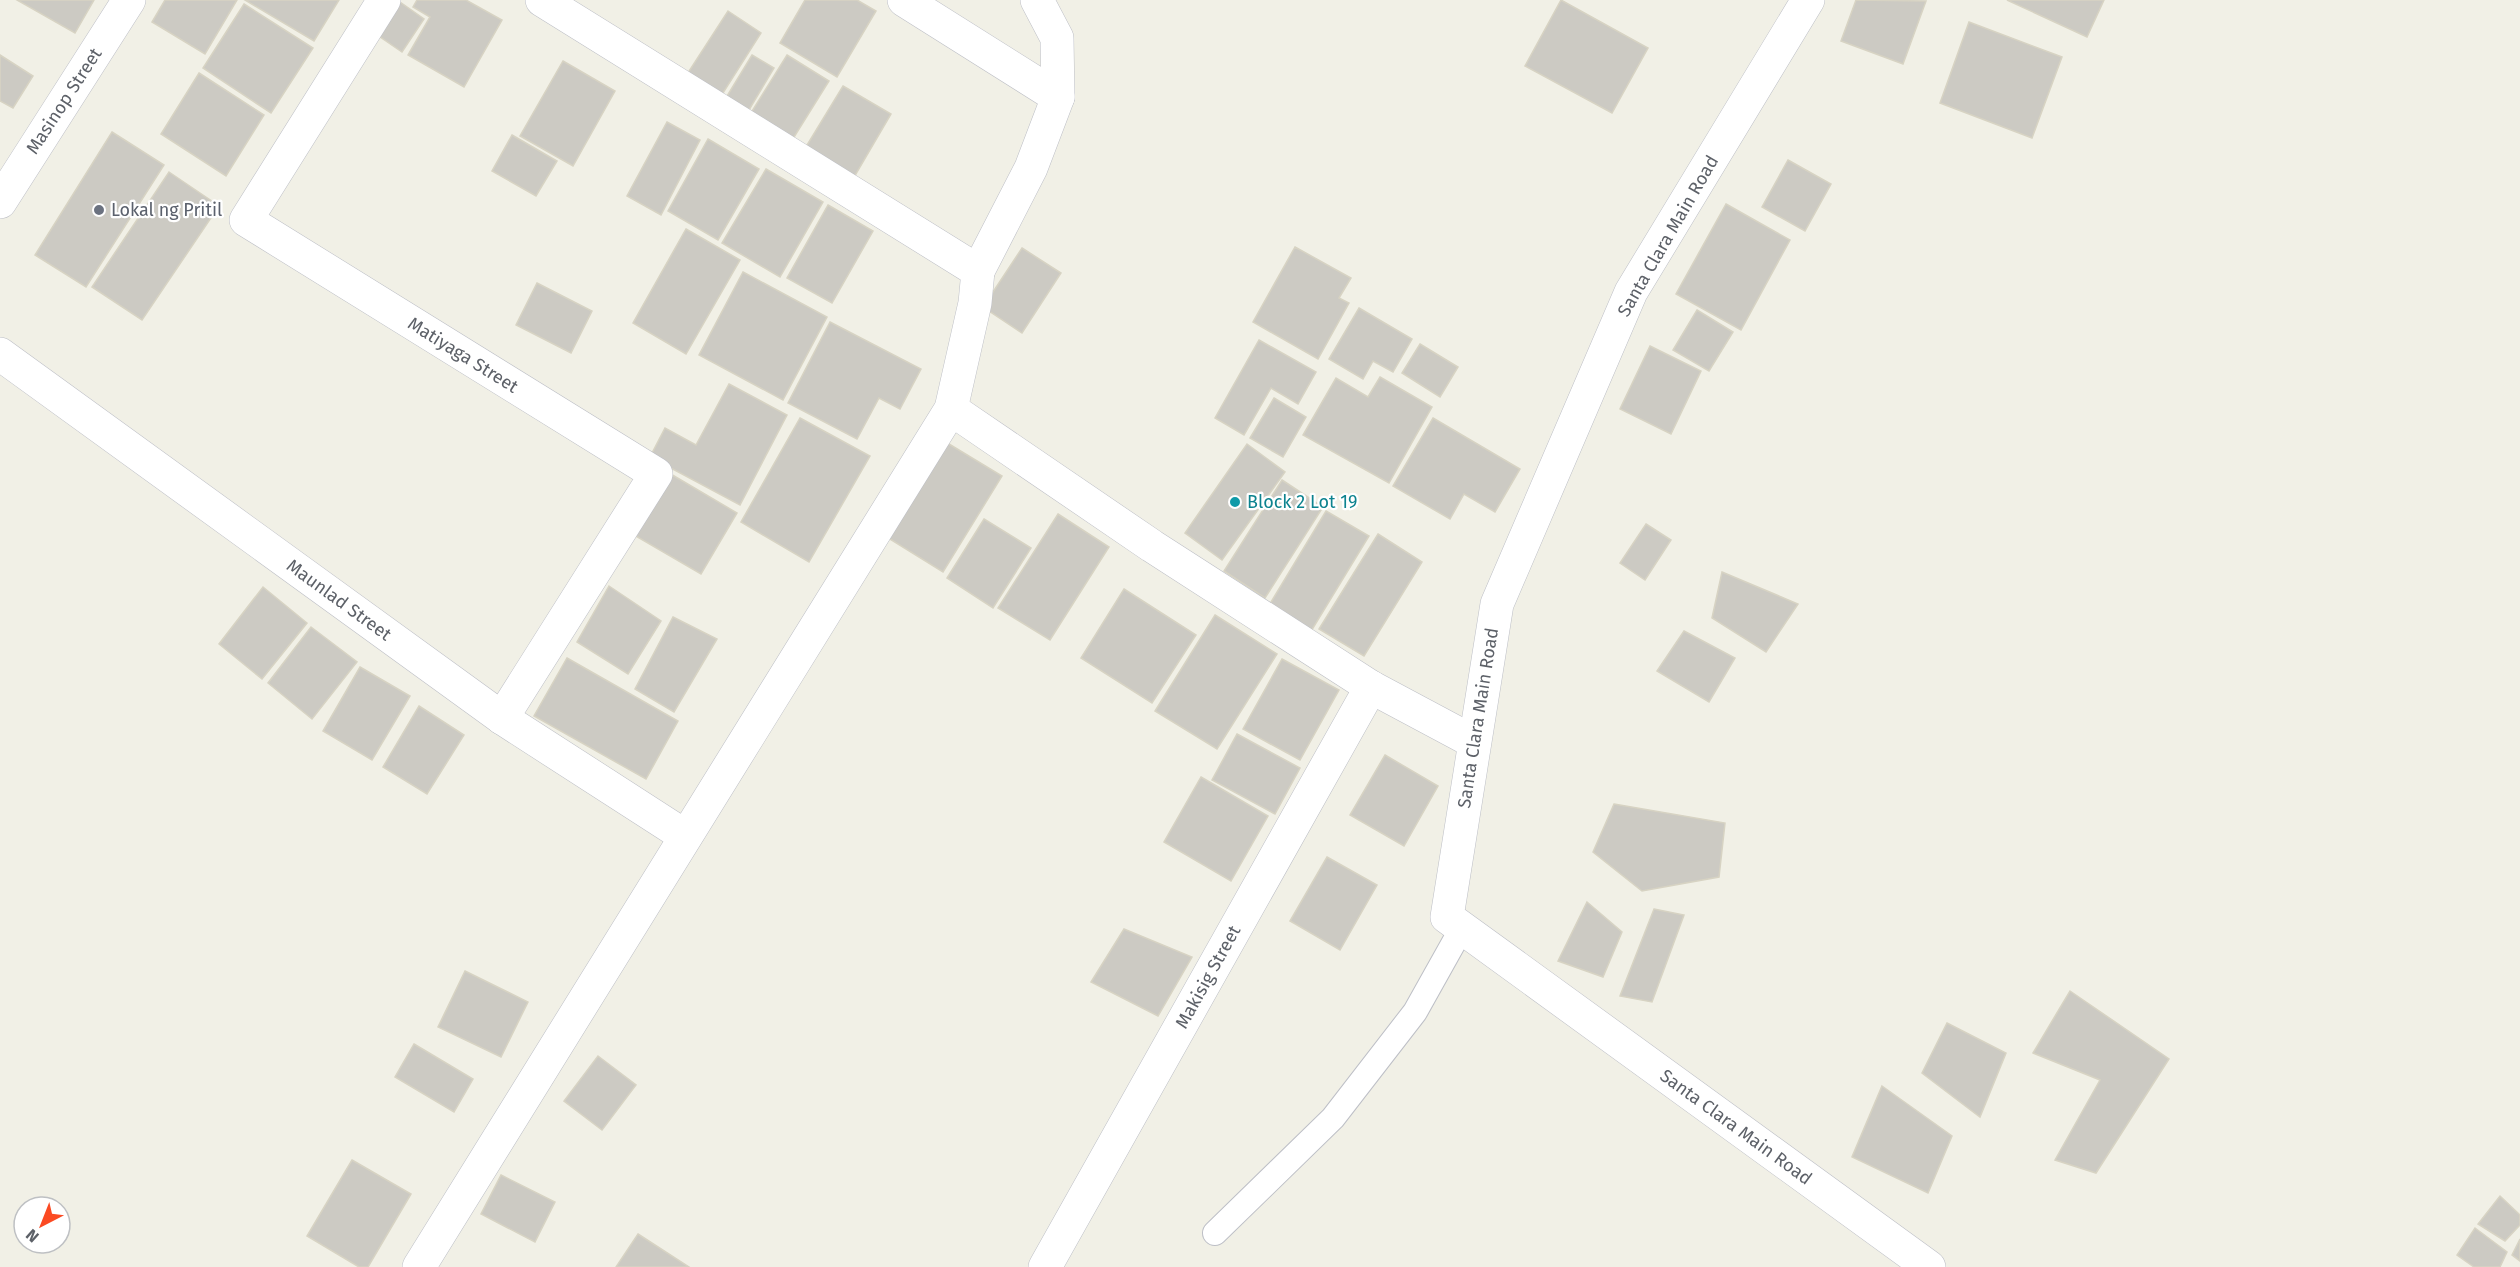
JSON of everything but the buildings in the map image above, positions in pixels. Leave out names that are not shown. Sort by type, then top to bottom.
[{"type":"street","name":"Masinop Street","points":[[0,202],[129,0]]},
{"type":"street","name":"Matiyaga Street","points":[[384,0],[246,220],[656,474],[502,718]]},
{"type":"street","points":[[542,0],[978,271]]},
{"type":"street","points":[[904,0],[1058,97]]},
{"type":"street","points":[[419,1267],[951,409],[975,303],[978,271],[1030,168],[1058,97],[1057,38],[1037,0]]},
{"type":"street","name":"Santa Clara Main Road","points":[[1808,0],[1631,292],[1497,604],[1447,917],[1929,1267]]},
{"type":"street","name":"Maunlad Street","points":[[0,354],[502,718],[685,836]]},
{"type":"street","points":[[951,409],[1152,546],[1371,687],[1474,742]]},
{"type":"street","name":"Makisig Street","points":[[1046,1267],[1371,687]]},
{"type":"lane","points":[[1215,1233],[1333,1118],[1415,1012],[1462,928]]},
{"type":"place","name":"Lokal ng Pritil","points":[[99,210]]},
{"type":"place","name":"Block 2 Lot 19","points":[[1235,502]]}]
